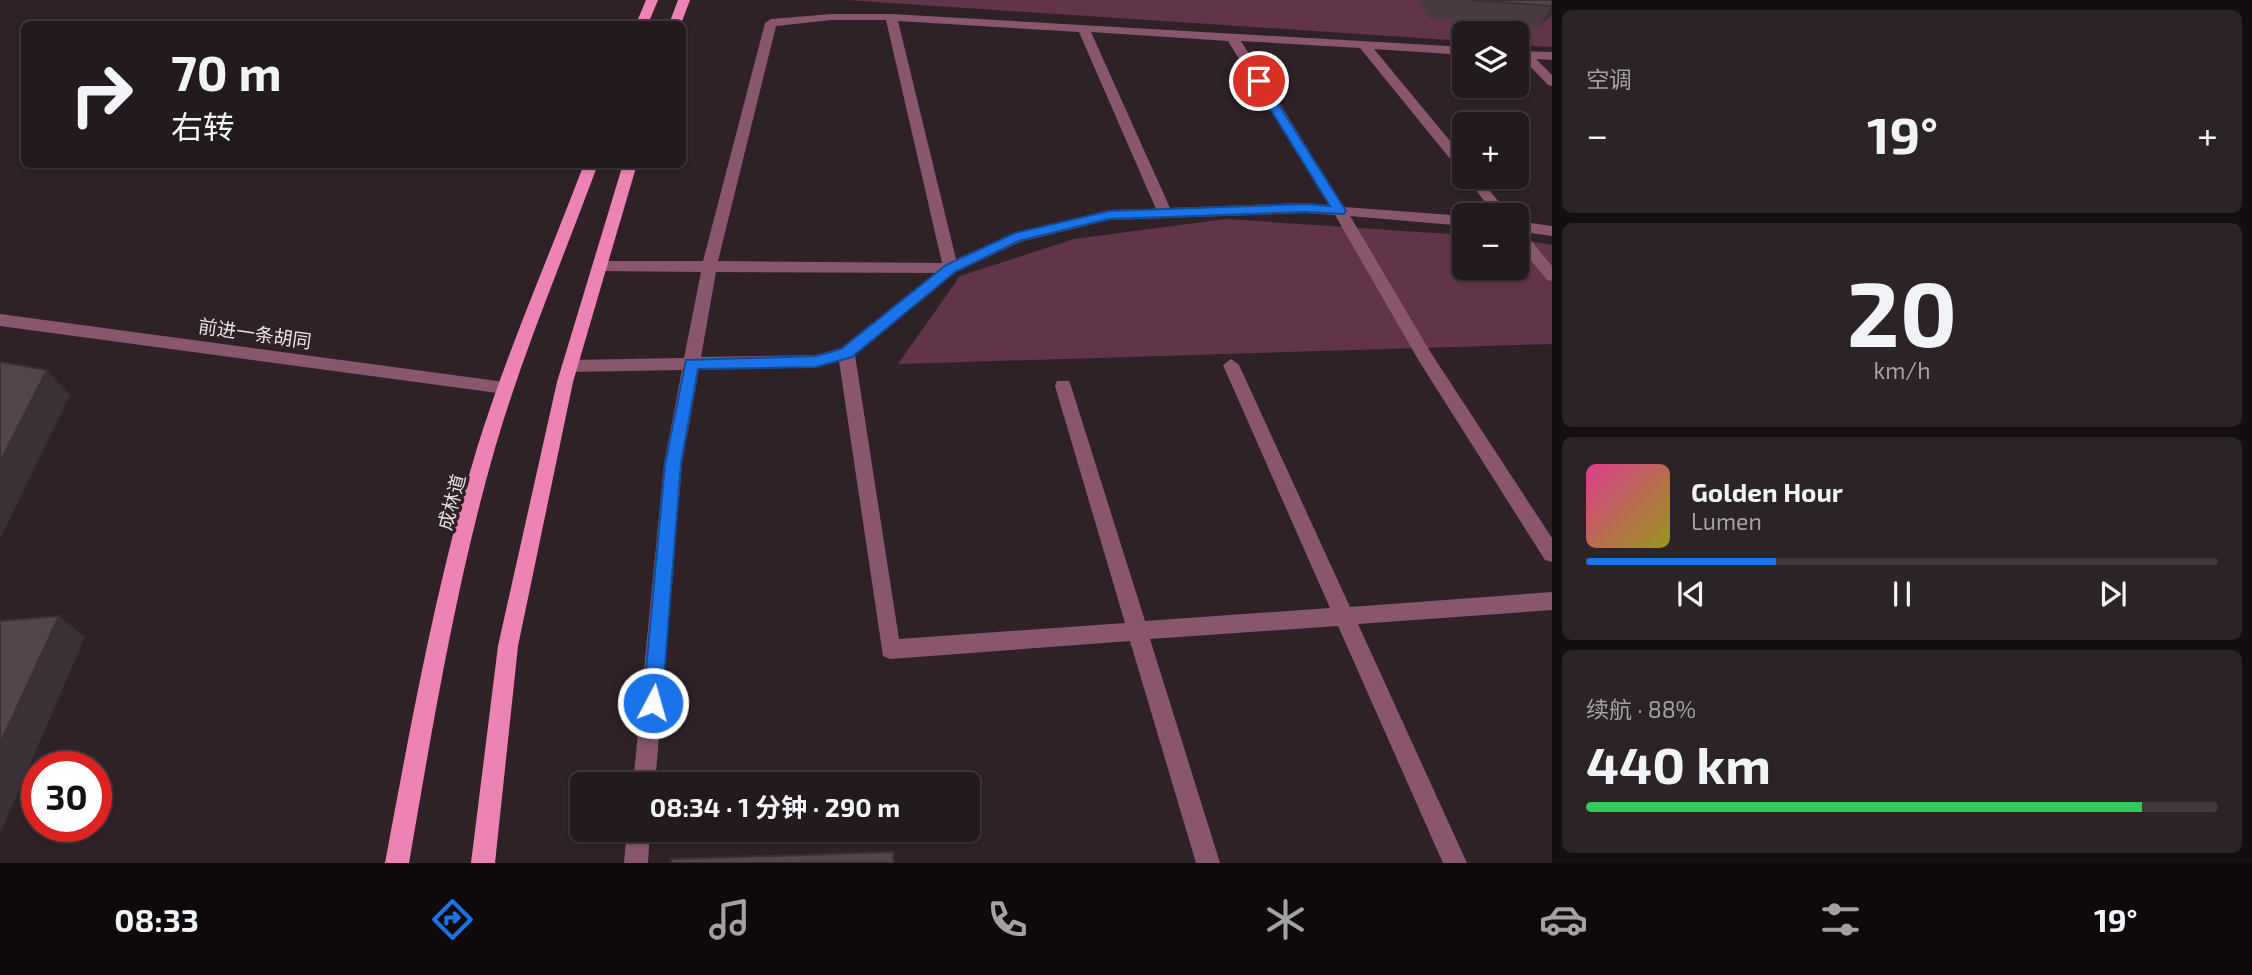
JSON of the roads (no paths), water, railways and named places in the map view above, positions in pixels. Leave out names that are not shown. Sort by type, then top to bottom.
[{"type":"main road","points":[[643,21],[652,0]]},
{"type":"main road","points":[[676,21],[684,0]]},
{"type":"main road","name":"成林道","points":[[397,863],[453,576],[505,388],[589,168]]},
{"type":"main road","points":[[483,863],[509,646],[569,366],[629,168]]},
{"type":"street","points":[[645,772],[673,464],[709,267],[771,23],[832,17],[891,17],[1452,50]]},
{"type":"street","points":[[891,17],[951,268]]},
{"type":"street","points":[[1083,28],[1165,212]]},
{"type":"street","points":[[1232,37],[1425,357],[1552,554]]},
{"type":"street","points":[[1364,45],[1452,153]]},
{"type":"street","points":[[1529,54],[1552,56]]},
{"type":"street","points":[[1529,61],[1552,82]]},
{"type":"street","points":[[1481,189],[1493,203]]},
{"type":"street","points":[[569,366],[816,361],[846,353],[951,268],[1015,238],[1109,215],[1305,208],[1452,220]]},
{"type":"street","points":[[1529,228],[1552,231]]},
{"type":"street","points":[[1529,248],[1552,276]]},
{"type":"street","points":[[600,266],[951,268]]},
{"type":"street","name":"前进一条胡同","points":[[0,320],[505,388]]},
{"type":"street","points":[[846,353],[890,649],[1552,601]]},
{"type":"street","points":[[1231,365],[1455,863]]},
{"type":"street","points":[[1063,386],[1208,863]]},
{"type":"street","points":[[636,863],[638,842]]}]
